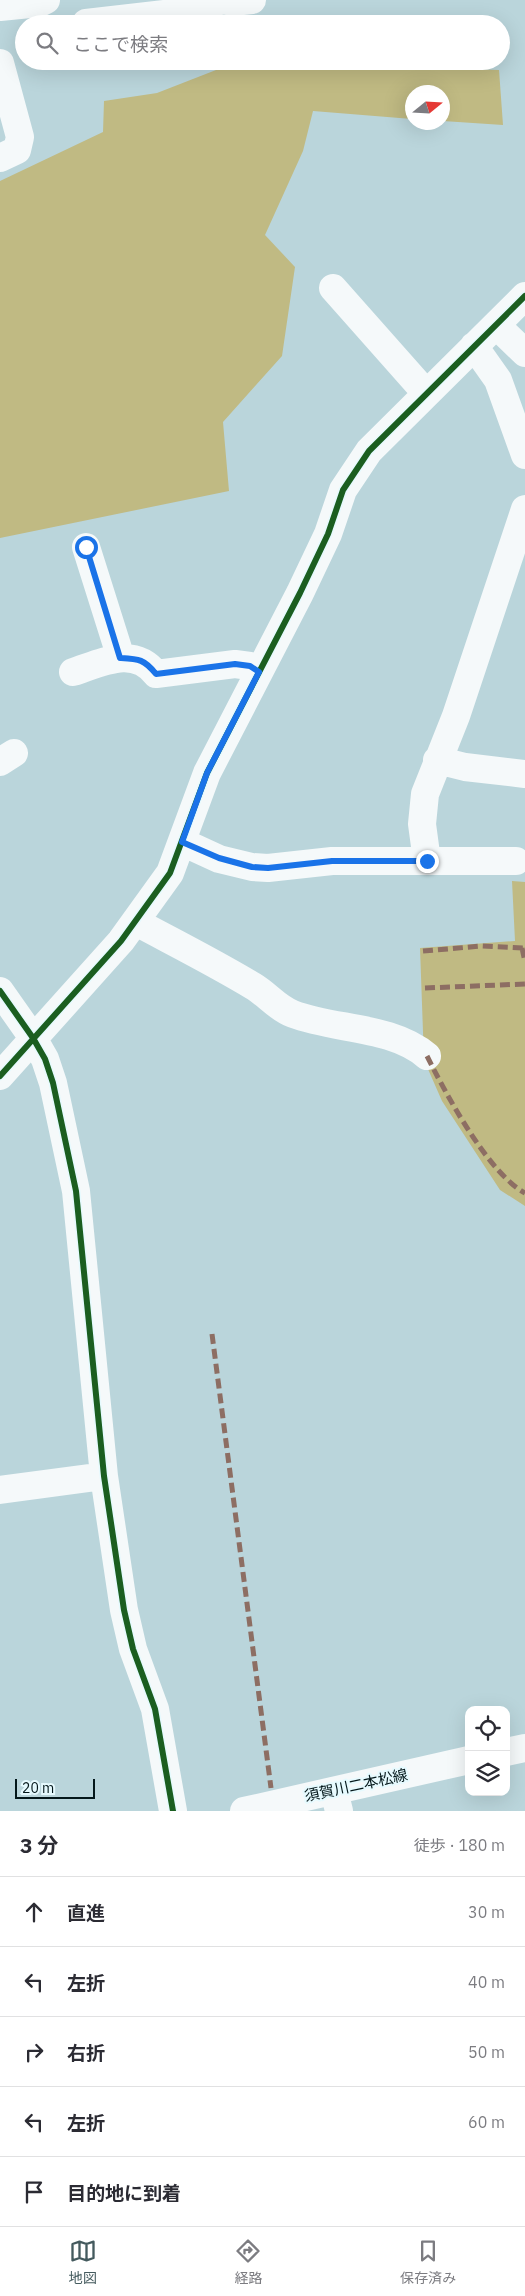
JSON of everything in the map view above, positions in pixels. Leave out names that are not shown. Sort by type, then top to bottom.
[{"type":"street","points":[[0,7],[40,3],[46,0]]},
{"type":"street","points":[[151,15],[207,8],[219,0],[233,2],[252,0]]},
{"type":"street","points":[[0,63],[20,137],[17,150],[0,158]]},
{"type":"street","points":[[333,288],[426,393]]},
{"type":"street","points":[[0,1076],[31,1035],[136,922],[170,873],[207,773],[328,534],[343,490],[369,451],[525,296]]},
{"type":"street","points":[[496,325],[525,353]]},
{"type":"street","points":[[474,346],[498,380],[525,455]]},
{"type":"street","points":[[427,861],[422,824],[425,794],[456,716],[525,509]]},
{"type":"street","points":[[86,547],[120,658]]},
{"type":"street","points":[[73,672],[120,658],[140,659],[148,664],[156,674],[235,664],[250,666],[259,672]]},
{"type":"street","points":[[437,760],[465,767],[525,774]]},
{"type":"street","points":[[182,842],[219,858],[252,867],[268,868],[332,861],[516,861]]},
{"type":"street","points":[[136,922],[255,987],[279,1007],[294,1015],[370,1032],[411,1044],[427,1056]]},
{"type":"street","points":[[0,991],[31,1035],[44,1059],[53,1084],[76,1191],[104,1476],[128,1631],[155,1710],[173,1811]]},
{"type":"street","points":[[0,1046],[31,1035]]},
{"type":"street","points":[[0,1490],[104,1476]]},
{"type":"street","points":[[510,1751],[525,1748]]},
{"type":"street","name":"須賀川二本松線","points":[[244,1811],[337,1801],[465,1761]]},
{"type":"shaded area","points":[[216,70],[499,70],[503,125],[450,121],[450,85],[405,85],[405,118],[313,111],[303,151],[265,235],[295,267],[282,356],[223,422],[229,491],[0,538],[0,181],[103,132],[104,101],[157,93]]},
{"type":"shaded area","points":[[512,881],[525,882],[525,1206],[500,1190],[442,1101],[424,1060],[420,948],[515,941]]},
{"type":"marked path","points":[[423,951],[482,946],[525,948]]},
{"type":"marked path","points":[[522,948],[525,962]]},
{"type":"marked path","points":[[425,988],[525,984]]},
{"type":"marked path","points":[[427,1056],[445,1091],[483,1151],[511,1183],[525,1193]]},
{"type":"marked path","points":[[212,1334],[271,1788]]},
{"type":"cycle path","points":[[0,1076],[121,941],[170,873],[207,773],[300,593],[328,534],[343,490],[369,451],[525,296]]},
{"type":"cycle path","points":[[0,991],[33,1038],[45,1059],[53,1083],[76,1191],[104,1476],[124,1610],[133,1649],[155,1709],[173,1811]]},
{"type":"route","points":[[86,547],[120,658],[140,659],[148,664],[156,674],[235,664],[250,666],[259,672],[207,773],[182,842],[219,858],[252,867],[268,868],[332,861],[427,861]]}]
